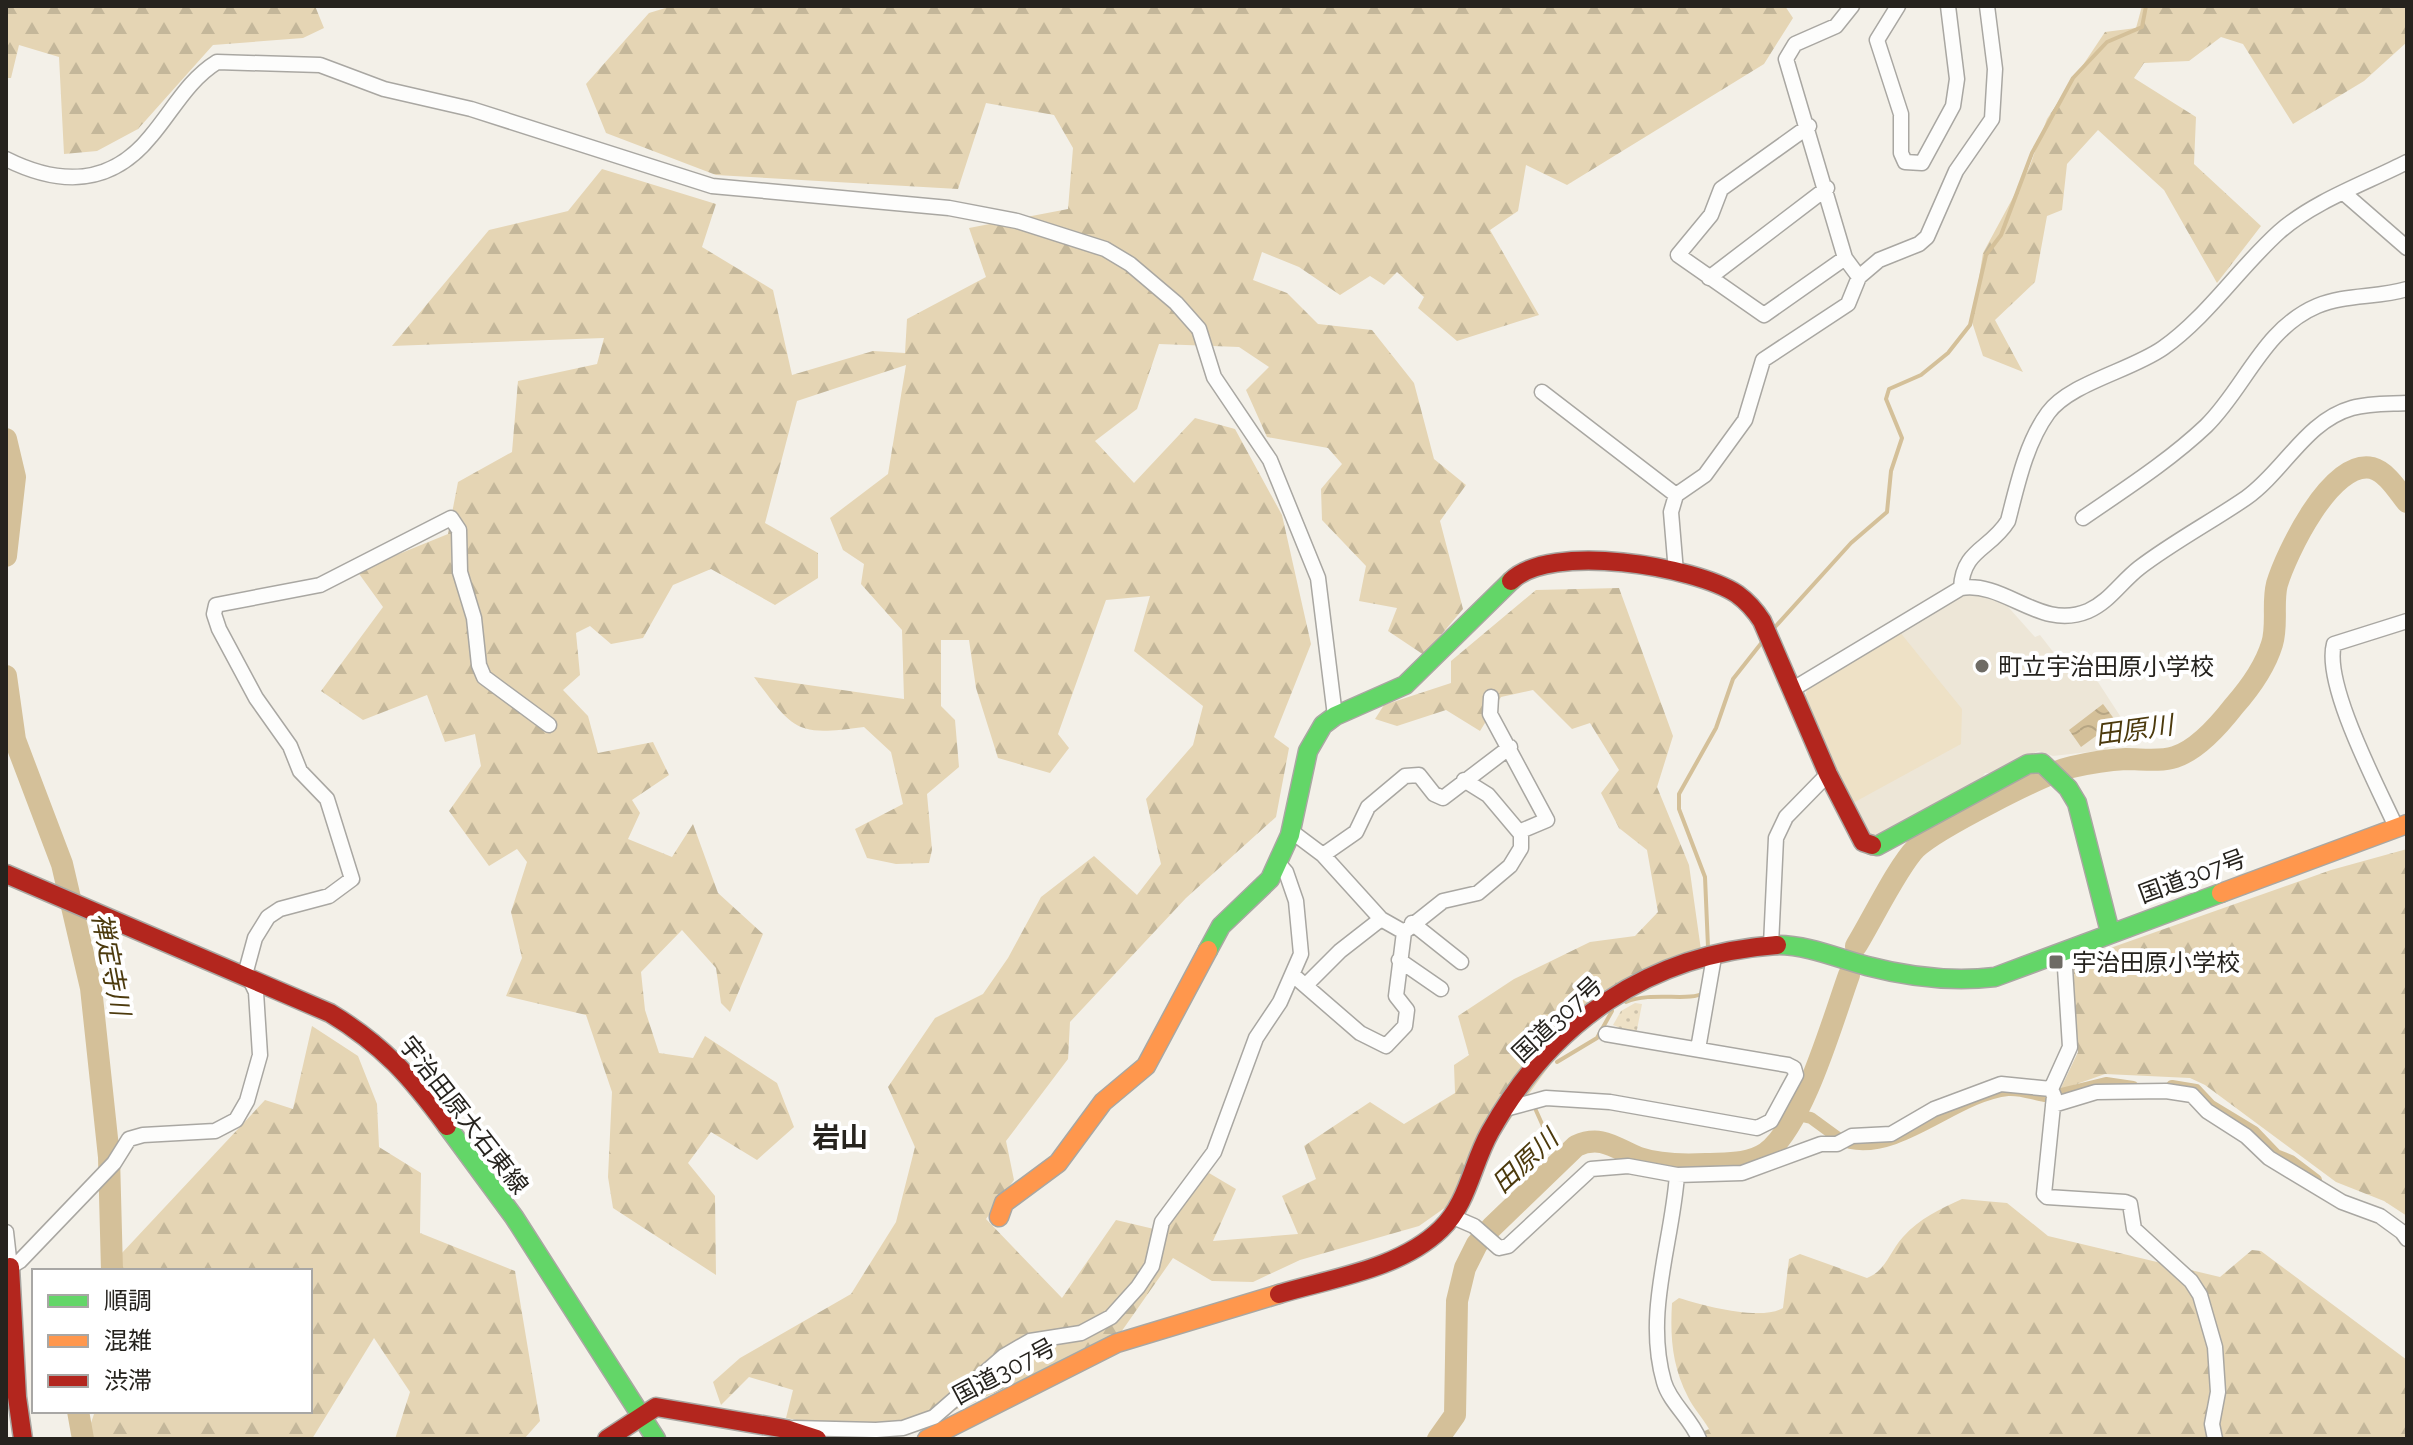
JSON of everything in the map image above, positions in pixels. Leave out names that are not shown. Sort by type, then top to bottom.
[{"type":"main road","points":[[999,1217],[1004,1203],[1058,1163],[1103,1102],[1146,1066],[1221,926],[1258,893],[1279,864],[1291,831],[1308,751],[1323,725],[1335,716],[1405,685],[1517,575],[1542,564],[1623,560],[1676,572],[1734,592],[1751,605],[1793,689],[1828,774],[1863,842],[1874,847],[2028,764],[2038,762],[2053,773],[2080,810],[2110,932]]},
{"type":"main road","name":"国道307号","points":[[927,1439],[1117,1343],[1401,1257],[1428,1240],[1453,1217],[1492,1128],[1514,1107],[1533,1068],[1600,1006],[1632,985],[1714,957],[1771,945],[1809,949],[1869,966],[1952,980],[1995,977],[2402,825]]},
{"type":"main road","name":"宇治田原大石東線","points":[[6,874],[330,1013],[370,1037],[401,1066],[514,1217],[656,1439]]},
{"type":"main road","points":[[10,1267],[17,1397],[23,1439]]},
{"type":"main road","points":[[607,1439],[656,1407],[786,1429],[817,1439]]},
{"type":"street","points":[[1852,6],[1836,26],[1795,44],[1786,59],[1809,126],[1845,258],[1859,277]]},
{"type":"street","points":[[1898,6],[1877,40],[1901,114],[1901,153],[1905,162],[1914,164],[1922,163],[1953,106],[1957,79],[1948,6]]},
{"type":"street","points":[[1676,572],[1671,512],[1676,495],[1705,475],[1745,420],[1763,360],[1848,304],[1859,277],[1879,260],[1919,244],[1927,237],[1956,171],[1992,119],[1995,69],[1987,6]]},
{"type":"street","points":[[6,159],[62,179],[105,171],[140,149],[188,86],[217,62],[320,65],[384,89],[471,109],[712,186],[949,208],[1017,221],[1105,249],[1130,264],[1176,303],[1199,329],[1214,377],[1270,460],[1318,578],[1335,716]]},
{"type":"street","points":[[1809,126],[1721,189],[1711,215],[1678,255],[1764,315],[1845,258]]},
{"type":"street","points":[[1961,588],[1968,559],[2008,521],[2034,440],[2047,414],[2063,397],[2144,361],[2169,343],[2281,230],[2407,162]]},
{"type":"street","points":[[1709,278],[1827,188]]},
{"type":"street","points":[[2345,194],[2407,248]]},
{"type":"street","points":[[2083,518],[2161,464],[2205,427],[2224,407],[2265,347],[2290,323],[2317,306],[2407,289]]},
{"type":"street","points":[[1542,392],[1676,495]]},
{"type":"street","points":[[1793,689],[1961,588],[1983,587],[2043,614],[2069,616],[2086,612],[2102,603],[2139,568],[2249,496],[2321,423],[2354,407],[2407,403]]},
{"type":"street","points":[[6,1232],[10,1267],[20,1261],[95,1183],[129,1139],[143,1135],[215,1131],[236,1120],[247,1101],[260,1055],[256,992],[246,971],[255,938],[268,917],[280,909],[329,896],[352,879],[327,799],[300,771],[290,746],[256,698],[219,629],[214,614],[216,605],[320,585],[451,518],[459,530],[460,572],[474,618],[479,665],[484,677],[549,725]]},
{"type":"street","points":[[2402,825],[2351,726],[2330,658],[2334,644],[2407,621]]},
{"type":"street","points":[[1491,697],[1490,714],[1547,820],[1526,827],[1520,833]]},
{"type":"street","points":[[1323,855],[1356,832],[1368,807],[1405,776],[1419,775],[1439,798],[1510,747]]},
{"type":"street","points":[[1771,945],[1776,838],[1786,817],[1828,774]]},
{"type":"street","points":[[1293,975],[1360,1033],[1386,1046],[1405,1026],[1409,1016],[1396,996],[1399,960],[1408,928],[1443,901],[1473,896],[1516,860],[1521,848],[1520,833],[1488,795],[1464,780]]},
{"type":"street","points":[[1291,831],[1323,855],[1381,919],[1408,928],[1461,962]]},
{"type":"street","points":[[786,1429],[807,1426],[876,1430],[934,1417],[953,1404],[1004,1356],[1030,1341],[1081,1333],[1111,1317],[1152,1266],[1162,1222],[1214,1152],[1256,1038],[1293,975],[1301,954],[1301,927],[1286,872],[1279,864]]},
{"type":"street","points":[[1307,984],[1340,951],[1381,919]]},
{"type":"street","points":[[2064,952],[2070,1047],[2051,1089],[2053,1105],[2044,1194],[2047,1197],[2130,1204],[2134,1229],[2191,1281],[2200,1295],[2215,1347],[2218,1392],[2212,1424],[2215,1439]]},
{"type":"street","points":[[1698,1049],[1714,957]]},
{"type":"street","points":[[1399,960],[1441,989]]},
{"type":"street","points":[[1514,1107],[1539,1099],[1610,1102],[1765,1127],[1796,1075],[1794,1068],[1606,1034]]},
{"type":"street","points":[[1453,1217],[1474,1226],[1499,1248],[1508,1246],[1591,1169],[1628,1166],[1677,1175],[1742,1173],[1821,1144],[1837,1144],[1848,1137],[1891,1134],[1934,1109],[2001,1084],[2051,1089]]},
{"type":"street","points":[[2053,1105],[2096,1092],[2166,1091],[2192,1095],[2207,1111],[2253,1141],[2269,1158],[2342,1202],[2380,1216],[2407,1239]]},
{"type":"street","points":[[1677,1175],[1674,1213],[1658,1297],[1657,1353],[1665,1386],[1694,1426],[1699,1439]]},
{"type":"shaded area","points":[[1970,591],[2002,600],[2035,637],[2040,635],[2068,671],[2085,673],[2098,682],[2124,722],[2117,727],[2124,736],[2106,750],[2053,756],[2038,751],[1996,773],[1985,773],[1979,783],[1876,837],[1870,835],[1834,770],[1808,689],[1959,594]]},
{"type":"shaded area","points":[[1899,631],[1962,709],[1961,744],[1853,803],[1834,770],[1805,698],[1807,689]]},
{"type":"shaded area","points":[[1635,1003],[1642,1004],[1636,1035],[1613,1025],[1621,1011]]},
{"type":"green space","points":[[6,6],[315,6],[324,28],[303,38],[213,45],[138,129],[97,151],[64,154],[59,57],[19,45],[11,78],[6,78]]},
{"type":"green space","points":[[672,6],[1785,6],[1793,18],[1764,64],[1567,185],[1526,165],[1518,211],[1490,230],[1539,315],[1457,341],[1418,308],[1424,297],[1397,272],[1384,285],[1370,276],[1340,295],[1299,267],[1262,252],[1253,280],[1287,293],[1318,324],[1372,330],[1414,383],[1434,459],[1466,485],[1440,521],[1463,609],[1424,655],[1388,631],[1397,608],[1359,601],[1366,566],[1322,520],[1321,489],[1342,464],[1328,448],[1267,437],[1246,390],[1269,367],[1239,347],[1159,344],[1137,409],[1095,441],[1134,483],[1195,418],[1235,429],[1282,515],[1311,644],[1274,737],[1289,748],[1276,817],[1186,898],[1070,1022],[1068,1059],[1006,1141],[1014,1180],[986,1219],[1062,1298],[1116,1220],[1154,1229],[1209,1173],[1236,1189],[1213,1241],[1298,1234],[1282,1196],[1316,1179],[1304,1146],[1370,1102],[1404,1124],[1455,1093],[1454,1065],[1469,1055],[1458,1016],[1514,979],[1590,942],[1635,936],[1658,912],[1647,850],[1619,828],[1601,793],[1619,770],[1590,723],[1572,729],[1533,690],[1501,697],[1480,731],[1446,710],[1397,726],[1375,719],[1384,705],[1451,683],[1451,661],[1536,590],[1619,588],[1673,736],[1657,787],[1689,865],[1701,950],[1605,990],[1446,1207],[1419,1226],[1300,1260],[1253,1282],[1212,1281],[1173,1258],[1119,1335],[966,1406],[882,1436],[786,1418],[793,1390],[749,1377],[721,1405],[713,1382],[740,1358],[851,1294],[896,1222],[915,1147],[888,1087],[935,1018],[983,994],[1008,958],[1041,897],[1094,856],[1137,895],[1161,864],[1146,799],[1193,745],[1203,706],[1134,651],[1150,596],[1106,600],[1058,734],[1069,748],[1050,773],[998,758],[976,688],[969,640],[941,640],[941,706],[955,720],[959,767],[927,794],[932,850],[929,863],[896,864],[867,858],[855,829],[903,804],[891,752],[864,727],[824,731],[799,726],[779,709],[754,677],[904,699],[902,630],[861,584],[864,564],[843,550],[830,518],[888,474],[906,365],[797,401],[765,523],[818,553],[818,578],[775,605],[711,569],[673,585],[643,638],[611,644],[590,626],[576,633],[580,675],[563,690],[588,716],[598,753],[653,742],[669,775],[632,800],[640,813],[628,839],[672,857],[693,824],[718,893],[763,934],[730,1012],[721,1003],[716,968],[682,930],[641,972],[645,1010],[659,1053],[693,1058],[705,1036],[777,1083],[794,1127],[757,1160],[711,1132],[688,1163],[715,1196],[716,1275],[613,1208],[608,1177],[612,1092],[586,1015],[506,996],[522,958],[511,912],[527,862],[517,849],[489,866],[449,811],[481,766],[475,734],[445,742],[427,695],[363,720],[321,691],[383,607],[357,571],[448,534],[458,482],[512,452],[518,381],[597,364],[604,338],[392,346],[489,230],[568,211],[602,169],[716,204],[702,247],[773,290],[792,375],[873,351],[905,353],[907,319],[986,277],[969,228],[1068,209],[1073,148],[1054,115],[986,103],[958,189],[716,175],[606,133],[586,84],[649,13]]},
{"type":"green space","points":[[2142,6],[2407,6],[2407,42],[2364,81],[2293,124],[2243,44],[2221,37],[2189,61],[2144,63],[2134,78],[2196,117],[2194,164],[2261,226],[2217,283],[2164,190],[2098,130],[2067,164],[2062,210],[2047,216],[2035,282],[1995,320],[2023,372],[1983,356],[1972,322],[1983,253],[2029,168],[2047,119],[2105,32],[2136,28]]},
{"type":"green space","points":[[2407,849],[2407,1216],[2384,1201],[2336,1182],[2205,1085],[2190,1078],[2105,1074],[2060,1090],[2078,1052],[2073,966],[2082,958],[2331,870]]},
{"type":"green space","points":[[312,1026],[358,1056],[377,1104],[379,1147],[421,1173],[420,1233],[515,1271],[540,1421],[524,1439],[395,1439],[410,1392],[374,1338],[312,1439],[91,1439],[88,1432],[94,1413],[312,1413],[312,1269],[122,1269],[121,1254],[265,1100],[293,1109]]},
{"type":"green space","points":[[1962,1199],[2007,1203],[2048,1236],[2220,1277],[2252,1250],[2261,1251],[2407,1360],[2407,1439],[1687,1439],[1709,1429],[1690,1401],[1678,1374],[1672,1340],[1672,1303],[1679,1298],[1732,1311],[1773,1312],[1783,1308],[1789,1259],[1800,1254],[1867,1278],[1879,1270],[1916,1224]]},
{"type":"water","points":[[2103,704],[2115,720],[2109,725],[2115,732],[2102,742],[2096,736],[2081,747],[2069,730]]},
{"type":"waterway","points":[[1775,627],[1851,543],[1887,512],[1891,471],[1902,438],[1886,399],[1889,389],[1921,375],[1948,353],[1970,325],[1986,255],[2001,235],[2032,153],[2073,78],[2107,42],[2142,27],[2146,6]]},
{"type":"waterway","name":"禅定寺川","points":[[6,439],[15,477],[6,556]]},
{"type":"waterway","name":"田原川","points":[[1856,946],[1909,856],[1945,828],[2058,771],[2113,760],[2169,759],[2192,749],[2208,736],[2245,692],[2265,661],[2274,637],[2276,591],[2282,570],[2312,511],[2341,478],[2357,469],[2372,468],[2387,478],[2407,502]]},
{"type":"waterway","points":[[1708,947],[1705,877],[1679,809],[1679,794],[1716,728],[1733,679],[1763,641]]},
{"type":"waterway","name":"禅定寺川","points":[[6,676],[15,740],[62,864],[91,988],[109,1157],[112,1269]]},
{"type":"waterway","name":"田原川","points":[[1438,1439],[1455,1415],[1457,1301],[1465,1268],[1477,1244],[1492,1227],[1576,1146],[1585,1143],[1601,1142],[1639,1158],[1672,1164],[1737,1163],[1766,1153],[1780,1139],[1804,1096],[1849,975]]},
{"type":"waterway","points":[[1626,1002],[1646,997],[1689,997],[1703,993]]},
{"type":"waterway","points":[[1557,1062],[1597,1038],[1612,1011]]},
{"type":"waterway","points":[[2061,1094],[2106,1083],[2133,1087]]},
{"type":"waterway","points":[[2172,1086],[2196,1090],[2211,1106],[2254,1132],[2276,1155],[2291,1161],[2316,1180]]},
{"type":"waterway","points":[[1850,1143],[1869,1144],[1889,1140],[1989,1094],[2013,1090],[2045,1096]]},
{"type":"waterway","points":[[1534,1106],[1547,1135],[1543,1177]]},
{"type":"waterway","points":[[1793,1114],[1811,1118],[1837,1137]]},
{"type":"waterway","name":"禅定寺川","points":[[78,1413],[83,1439]]},
{"type":"traffic: fast","points":[[1208,950],[1221,926],[1270,879],[1290,835],[1308,751],[1323,725],[1335,716],[1405,685],[1511,581]]},
{"type":"traffic: fast","points":[[1872,845],[1877,846],[2028,764],[2042,763],[2068,788],[2077,803],[2110,932]]},
{"type":"traffic: fast","points":[[1777,945],[1811,950],[1915,976],[1947,979],[1995,977],[2221,893]]},
{"type":"traffic: fast","points":[[447,1126],[514,1217],[656,1439]]},
{"type":"traffic: slow","points":[[2221,893],[2407,824]]},
{"type":"traffic: slow","points":[[999,1217],[1004,1203],[1058,1163],[1103,1102],[1146,1066],[1208,950]]},
{"type":"traffic: slow","points":[[927,1439],[1117,1343],[1279,1294]]},
{"type":"traffic: jam","points":[[1511,581],[1530,569],[1557,563],[1622,562],[1689,575],[1737,594],[1762,621],[1828,774],[1863,842],[1872,845]]},
{"type":"traffic: jam","points":[[6,874],[330,1013],[366,1037],[395,1063],[447,1126]]},
{"type":"traffic: jam","points":[[1279,1294],[1386,1263],[1424,1243],[1441,1229],[1458,1207],[1484,1144],[1515,1092],[1543,1057],[1574,1026],[1609,1000],[1646,979],[1687,962],[1730,951],[1777,945]]},
{"type":"traffic: jam","points":[[10,1267],[17,1397],[23,1439]]},
{"type":"traffic: jam","points":[[607,1439],[656,1407],[786,1429],[817,1439]]},
{"type":"place","name":"町立宇治田原小学校","points":[[1982,666]]},
{"type":"place","name":"宇治田原小学校","points":[[2056,962]]},
{"type":"district","name":"岩山","points":[[840,1137]]}]
